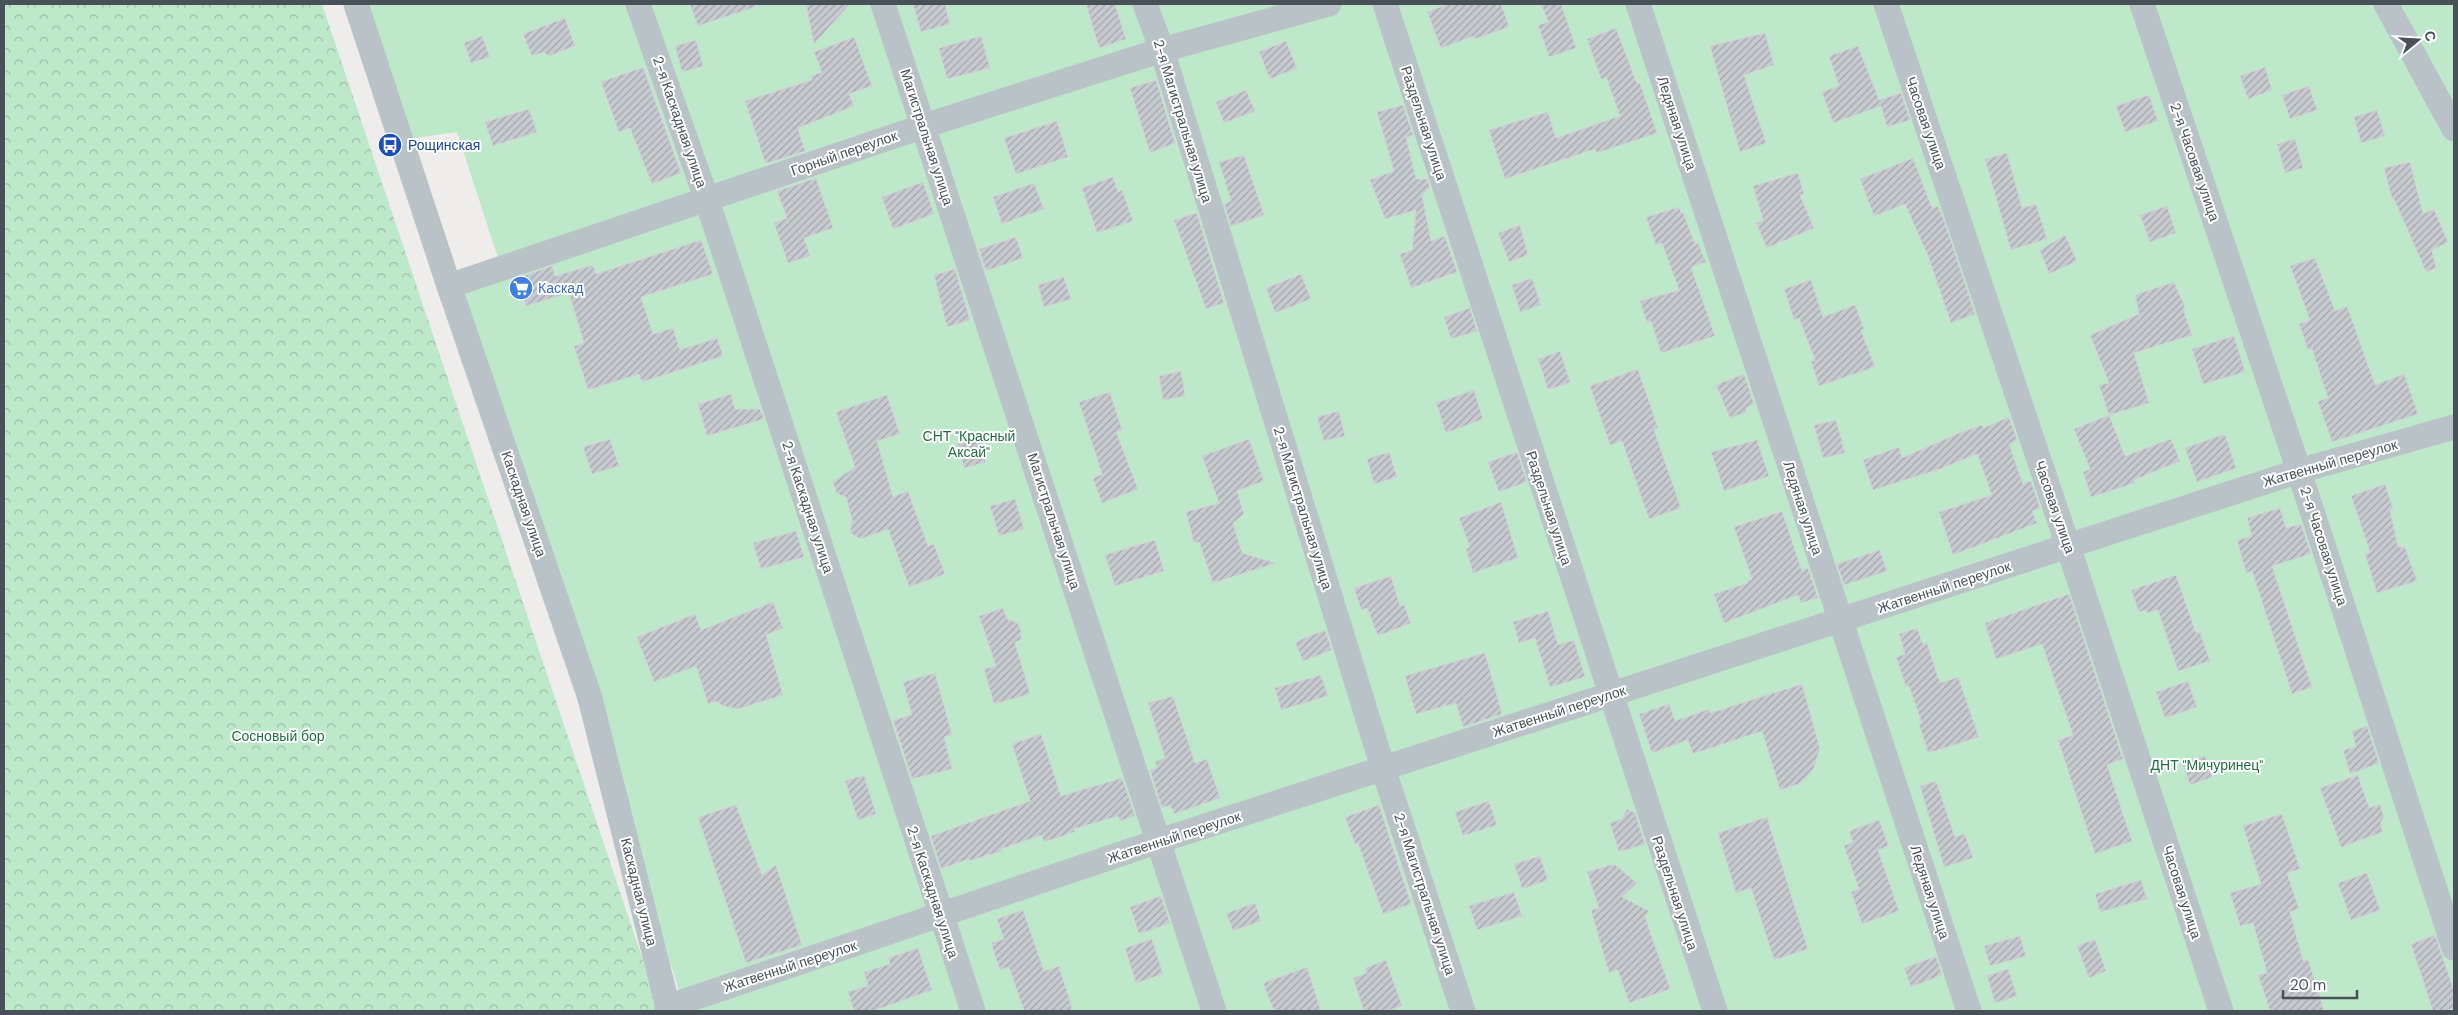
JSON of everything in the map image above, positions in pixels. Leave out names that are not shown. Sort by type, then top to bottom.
[{"type":"street","name":"Каскадная улица","points":[[356,4],[449,286],[590,698],[668,1009]]},
{"type":"street","name":"2-я Каскадная улица","points":[[638,4],[707,200],[973,1011]]},
{"type":"street","name":"Магистральная улица","points":[[883,4],[1214,1011]]},
{"type":"street","name":"2-я Магистральная улица","points":[[1145,4],[1162,50],[1383,768],[1463,1011]]},
{"type":"street","name":"Горный переулок","points":[[449,286],[924,126],[1162,50],[1329,4]]},
{"type":"street","name":"Раздельная улица","points":[[1386,4],[1714,1011]]},
{"type":"street","name":"Ледяная улица","points":[[1638,4],[1969,1011]]},
{"type":"street","name":"Часовая улица","points":[[1886,4],[2068,546],[2221,1011]]},
{"type":"street","name":"2-я Часовая улица","points":[[2142,4],[2299,471],[2454,948]]},
{"type":"street","points":[[2386,4],[2454,130]]},
{"type":"street","name":"Жатвенный переулок","points":[[668,1009],[1159,841],[1383,768],[2299,471],[2454,427]]},
{"type":"green space","name":"Сосновый бор","points":[[4,4],[322,4],[660,1011],[4,1011]]},
{"type":"green space","name":"СНТ \"Красный Аксай\"","points":[[363,4],[2454,4],[2454,1011],[685,1011],[590,698],[449,286],[499,261],[457,132],[408,139]]},
{"type":"building","points":[[690,4],[754,4],[755,7],[698,26]]},
{"type":"building","points":[[806,4],[850,4],[814,44]]},
{"type":"building","points":[[913,4],[945,4],[950,24],[921,32]]},
{"type":"building","points":[[1086,4],[1115,4],[1126,39],[1099,48]]},
{"type":"building","points":[[1448,4],[1501,4],[1509,27],[1475,39],[1474,36],[1441,48],[1427,12]]},
{"type":"building","points":[[1541,4],[1561,4],[1576,48],[1549,57],[1538,25],[1548,22]]},
{"type":"building","points":[[565,18],[575,46],[549,56],[544,52],[532,56],[523,34]]},
{"type":"building","points":[[1616,28],[1637,84],[1640,83],[1657,133],[1597,153],[1595,149],[1505,179],[1489,130],[1548,112],[1556,138],[1620,116],[1606,77],[1601,79],[1587,39]]},
{"type":"building","points":[[1765,33],[1774,65],[1744,75],[1766,143],[1740,152],[1710,46]]},
{"type":"building","points":[[482,36],[490,57],[471,63],[464,43]]},
{"type":"building","points":[[981,36],[990,68],[947,79],[939,48]]},
{"type":"building","points":[[854,37],[872,86],[849,94],[854,106],[798,128],[805,151],[768,163],[765,162],[745,101],[812,80],[811,76],[822,72],[814,52]]},
{"type":"building","points":[[696,40],[703,66],[682,72],[675,46]]},
{"type":"building","points":[[1286,41],[1297,68],[1270,79],[1259,52]]},
{"type":"building","points":[[1858,46],[1879,100],[1901,93],[1910,120],[1887,127],[1881,106],[1833,123],[1822,92],[1839,86],[1829,56]]},
{"type":"building","points":[[643,67],[681,173],[652,184],[630,128],[619,132],[601,82]]},
{"type":"building","points":[[2265,67],[2272,90],[2248,99],[2240,76]]},
{"type":"building","points":[[1156,80],[1175,143],[1150,153],[1130,88]]},
{"type":"building","points":[[2309,86],[2317,110],[2290,119],[2282,95]]},
{"type":"building","points":[[1246,90],[1255,111],[1224,123],[1216,102]]},
{"type":"building","points":[[2149,95],[2158,121],[2125,132],[2116,106]]},
{"type":"building","points":[[1403,105],[1413,135],[1406,137],[1416,179],[1427,179],[1430,187],[1422,195],[1431,241],[1445,236],[1457,272],[1411,288],[1400,254],[1412,250],[1416,210],[1385,219],[1370,180],[1394,171],[1377,112]]},
{"type":"building","points":[[529,109],[537,132],[493,146],[485,122]]},
{"type":"building","points":[[2377,110],[2385,136],[2361,143],[2354,117]]},
{"type":"building","points":[[1057,121],[1068,157],[1016,174],[1004,138]]},
{"type":"building","points":[[2295,139],[2303,168],[2285,173],[2277,144]]},
{"type":"building","points":[[2007,153],[2022,208],[2036,204],[2047,239],[2011,250],[1985,159]]},
{"type":"building","points":[[1244,155],[1264,215],[1231,226],[1224,204],[1231,201],[1219,162]]},
{"type":"building","points":[[1913,158],[1932,208],[1938,206],[1944,220],[1975,314],[1951,323],[1928,256],[1905,204],[1874,216],[1860,179]]},
{"type":"building","points":[[2410,162],[2423,214],[2434,209],[2448,242],[2432,250],[2436,268],[2426,272],[2394,199],[2392,199],[2384,168]]},
{"type":"building","points":[[1798,173],[1804,194],[1800,195],[1814,228],[1767,248],[1756,223],[1763,220],[1753,186]]},
{"type":"building","points":[[1113,177],[1118,192],[1122,190],[1133,221],[1097,233],[1082,188]]},
{"type":"building","points":[[816,178],[833,228],[804,238],[810,256],[788,263],[774,223],[787,218],[777,191]]},
{"type":"building","points":[[923,182],[934,214],[893,229],[882,197]]},
{"type":"building","points":[[1034,183],[1044,209],[1002,224],[993,197]]},
{"type":"building","points":[[2167,206],[2176,233],[2150,242],[2140,215]]},
{"type":"building","points":[[1679,207],[1681,213],[1683,212],[1695,244],[1698,243],[1706,262],[1691,267],[1715,336],[1661,353],[1651,321],[1647,323],[1640,301],[1679,290],[1662,243],[1656,245],[1646,217]]},
{"type":"building","points":[[1197,213],[1224,303],[1206,309],[1174,220]]},
{"type":"building","points":[[1520,225],[1528,255],[1509,262],[1498,233]]},
{"type":"building","points":[[2065,235],[2077,261],[2049,274],[2040,250]]},
{"type":"building","points":[[1016,237],[1023,258],[986,271],[979,249]]},
{"type":"building","points":[[701,240],[713,274],[641,297],[653,334],[673,328],[680,350],[717,338],[723,356],[642,382],[639,374],[588,390],[574,346],[584,343],[569,293],[526,306],[518,278],[552,266],[555,276],[593,265],[596,274]]},
{"type":"building","points":[[2315,258],[2335,311],[2347,306],[2375,385],[2404,374],[2418,414],[2332,442],[2318,401],[2328,398],[2312,349],[2308,350],[2299,324],[2310,320],[2290,266]]},
{"type":"building","points":[[955,269],[970,320],[947,327],[934,275]]},
{"type":"building","points":[[1301,274],[1311,299],[1275,313],[1266,288]]},
{"type":"building","points":[[1064,277],[1071,299],[1044,307],[1038,285]]},
{"type":"building","points":[[1532,278],[1541,305],[1520,312],[1512,285]]},
{"type":"building","points":[[1811,280],[1823,317],[1855,305],[1864,329],[1861,330],[1875,367],[1819,386],[1811,362],[1815,360],[1799,318],[1794,320],[1784,289]]},
{"type":"building","points":[[2174,282],[2185,307],[2183,308],[2192,335],[2134,353],[2149,403],[2109,415],[2099,385],[2109,383],[2090,335],[2139,314],[2135,295]]},
{"type":"building","points":[[1470,308],[1477,331],[1451,339],[1444,317]]},
{"type":"building","points":[[2234,336],[2245,372],[2203,384],[2192,349]]},
{"type":"building","points":[[1560,351],[1570,382],[1548,390],[1538,359]]},
{"type":"building","points":[[1638,369],[1658,428],[1654,430],[1681,508],[1649,519],[1622,441],[1610,445],[1590,386]]},
{"type":"building","points":[[1181,371],[1185,396],[1163,400],[1159,376]]},
{"type":"building","points":[[1744,374],[1754,404],[1746,408],[1747,412],[1730,418],[1716,385]]},
{"type":"building","points":[[1474,390],[1483,419],[1446,433],[1436,403]]},
{"type":"building","points":[[1110,392],[1122,430],[1116,432],[1138,489],[1102,503],[1093,478],[1102,474],[1079,402]]},
{"type":"building","points":[[731,394],[735,409],[760,409],[764,419],[707,436],[698,404]]},
{"type":"building","points":[[887,395],[900,434],[877,441],[893,497],[908,491],[928,546],[934,544],[945,574],[909,587],[888,529],[861,539],[850,533],[852,520],[846,497],[837,494],[833,482],[855,467],[836,412]]},
{"type":"building","points":[[1339,411],[1345,436],[1324,441],[1317,417]]},
{"type":"building","points":[[2109,415],[2125,456],[2171,439],[2180,461],[2134,480],[2135,483],[2091,497],[2083,472],[2090,469],[2074,429]]},
{"type":"building","points":[[2009,417],[2017,440],[2009,444],[2023,484],[2031,481],[2040,508],[2032,511],[2037,523],[1953,555],[1939,512],[1992,495],[1977,454],[1940,469],[1873,490],[1863,460],[1899,447],[1902,458],[1959,433],[1982,425],[1983,428]]},
{"type":"building","points":[[1836,420],[1845,453],[1823,458],[1814,425]]},
{"type":"building","points":[[2225,434],[2236,468],[2197,482],[2185,448]]},
{"type":"building","points":[[979,438],[986,462],[964,468],[957,444]]},
{"type":"building","points":[[610,439],[619,466],[592,474],[583,447]]},
{"type":"building","points":[[1249,439],[1264,481],[1237,491],[1244,514],[1233,523],[1242,553],[1276,563],[1213,583],[1199,542],[1194,543],[1186,512],[1219,503],[1202,456]]},
{"type":"building","points":[[1757,440],[1769,476],[1724,491],[1711,452]]},
{"type":"building","points":[[1389,452],[1397,477],[1374,484],[1367,459]]},
{"type":"building","points":[[1517,452],[1527,482],[1499,492],[1488,462]]},
{"type":"building","points":[[2385,484],[2393,509],[2390,510],[2398,547],[2405,547],[2417,581],[2377,593],[2365,554],[2370,552],[2351,496]]},
{"type":"building","points":[[1015,499],[1024,529],[999,536],[990,506]]},
{"type":"building","points":[[1501,502],[1518,558],[1473,573],[1466,549],[1470,547],[1459,518]]},
{"type":"building","points":[[2280,508],[2286,528],[2301,524],[2311,554],[2272,566],[2312,687],[2292,694],[2252,571],[2246,573],[2237,540],[2252,536],[2247,518]]},
{"type":"building","points":[[1782,511],[1802,571],[1808,568],[1818,598],[1801,603],[1798,595],[1724,623],[1714,594],[1748,583],[1747,581],[1752,579],[1734,527]]},
{"type":"building","points":[[796,531],[804,557],[761,569],[753,543]]},
{"type":"building","points":[[1155,540],[1164,571],[1115,586],[1105,555]]},
{"type":"building","points":[[1880,550],[1887,571],[1844,585],[1837,564]]},
{"type":"building","points":[[2176,575],[2196,633],[2200,632],[2210,661],[2178,671],[2158,610],[2147,613],[2146,610],[2139,612],[2131,590]]},
{"type":"building","points":[[1391,576],[1400,606],[1404,605],[1411,623],[1378,636],[1367,608],[1361,610],[1354,588]]},
{"type":"building","points":[[2069,594],[2123,759],[2107,765],[2132,841],[2095,854],[2058,740],[2073,735],[2042,644],[1996,659],[1985,623]]},
{"type":"building","points":[[773,602],[783,628],[766,635],[783,695],[738,709],[723,706],[716,701],[708,704],[696,666],[654,682],[637,637],[695,614],[701,630]]},
{"type":"building","points":[[1003,608],[1007,619],[1018,623],[1021,631],[1021,640],[1015,642],[1030,694],[994,704],[984,669],[996,666],[979,616]]},
{"type":"building","points":[[1548,611],[1558,645],[1574,640],[1585,677],[1550,687],[1535,638],[1519,643],[1513,622]]},
{"type":"building","points":[[1917,628],[1923,645],[1927,643],[1940,683],[1958,677],[1979,737],[1928,753],[1919,724],[1922,723],[1909,686],[1906,687],[1896,657],[1905,654],[1899,634]]},
{"type":"building","points":[[1325,630],[1332,650],[1303,661],[1295,642]]},
{"type":"building","points":[[1485,653],[1502,714],[1463,727],[1456,703],[1416,714],[1405,676]]},
{"type":"building","points":[[935,673],[952,735],[944,737],[952,769],[912,779],[893,720],[912,715],[903,682]]},
{"type":"building","points":[[1321,675],[1328,696],[1281,710],[1275,688]]},
{"type":"building","points":[[2188,681],[2197,707],[2165,718],[2156,692]]},
{"type":"building","points":[[1802,684],[1820,749],[1813,770],[1799,784],[1780,790],[1762,731],[1693,754],[1688,740],[1652,753],[1639,714],[1669,704],[1675,721],[1709,709],[1710,713]]},
{"type":"building","points":[[1173,696],[1195,763],[1207,759],[1220,798],[1174,814],[1170,805],[1162,808],[1150,770],[1157,768],[1155,762],[1165,758],[1148,703]]},
{"type":"building","points":[[2367,726],[2379,763],[2350,774],[2343,750],[2356,747],[2352,731]]},
{"type":"building","points":[[1041,734],[1061,796],[1122,778],[1135,816],[1120,821],[1118,816],[1074,829],[1075,832],[1044,842],[1042,835],[1001,849],[1002,851],[969,861],[969,859],[941,869],[931,836],[1030,801],[1012,744]]},
{"type":"building","points":[[2205,756],[2212,777],[2190,785],[2183,763]]},
{"type":"building","points":[[864,775],[876,814],[858,820],[845,781]]},
{"type":"building","points":[[2358,775],[2369,808],[2380,804],[2384,818],[2380,823],[2383,832],[2341,847],[2320,788]]},
{"type":"building","points":[[1936,781],[1955,837],[1965,834],[1973,858],[1944,867],[1920,786]]},
{"type":"building","points":[[1489,801],[1497,825],[1463,836],[1455,812]]},
{"type":"building","points":[[736,805],[762,875],[776,865],[802,945],[746,963],[698,817]]},
{"type":"building","points":[[1379,805],[1411,904],[1383,914],[1358,843],[1355,844],[1345,817]]},
{"type":"building","points":[[1627,809],[1635,813],[1645,844],[1619,852],[1610,823],[1622,819]]},
{"type":"building","points":[[2282,814],[2300,869],[2287,873],[2299,909],[2290,912],[2303,961],[2308,959],[2324,1011],[2270,1011],[2258,975],[2267,973],[2253,923],[2240,926],[2230,893],[2261,884],[2243,826]]},
{"type":"building","points":[[1767,817],[1808,949],[1774,960],[1751,888],[1736,893],[1718,833]]},
{"type":"building","points":[[1879,820],[1889,846],[1878,850],[1899,911],[1862,924],[1851,892],[1859,889],[1844,846],[1853,842],[1849,831]]},
{"type":"building","points":[[1540,856],[1548,880],[1522,889],[1514,864]]},
{"type":"building","points":[[1614,864],[1637,883],[1622,897],[1649,911],[1645,917],[1670,989],[1629,1003],[1618,970],[1609,973],[1591,910],[1599,908],[1587,872]]},
{"type":"building","points":[[2367,873],[2380,910],[2351,920],[2338,883]]},
{"type":"building","points":[[2141,880],[2147,899],[2100,912],[2095,894]]},
{"type":"building","points":[[1514,892],[1522,916],[1477,930],[1469,906]]},
{"type":"building","points":[[1161,896],[1170,923],[1139,934],[1130,907]]},
{"type":"building","points":[[1255,903],[1261,921],[1233,931],[1226,913]]},
{"type":"building","points":[[1023,910],[1044,971],[1059,966],[1073,1011],[1024,1011],[1009,967],[1000,970],[991,943],[1004,939],[997,919]]},
{"type":"building","points":[[2435,935],[2454,991],[2454,1008],[2445,1011],[2433,1011],[2411,944]]},
{"type":"building","points":[[2020,936],[2026,956],[1990,966],[1984,946]]},
{"type":"building","points":[[1152,939],[1163,974],[1136,983],[1125,948]]},
{"type":"building","points":[[2095,939],[2106,971],[2089,978],[2077,946]]},
{"type":"building","points":[[918,948],[932,990],[873,1011],[854,1011],[848,992],[868,986],[864,972],[890,964],[888,958]]},
{"type":"building","points":[[1936,956],[1942,975],[1911,987],[1904,968]]},
{"type":"building","points":[[1386,960],[1402,1006],[1387,1011],[1364,1011],[1353,978],[1367,973],[1365,968]]},
{"type":"building","points":[[1307,967],[1321,1011],[1274,1011],[1263,983]]},
{"type":"building","points":[[2008,969],[2017,996],[1995,1003],[1987,976]]},
{"type":"place","name":"Рощинская","points":[[390,145]]},
{"type":"place","name":"Каскад","points":[[521,288]]},
{"type":"park label","name":"ДНТ \"Мичуринец\"","points":[[2207,765]]}]
